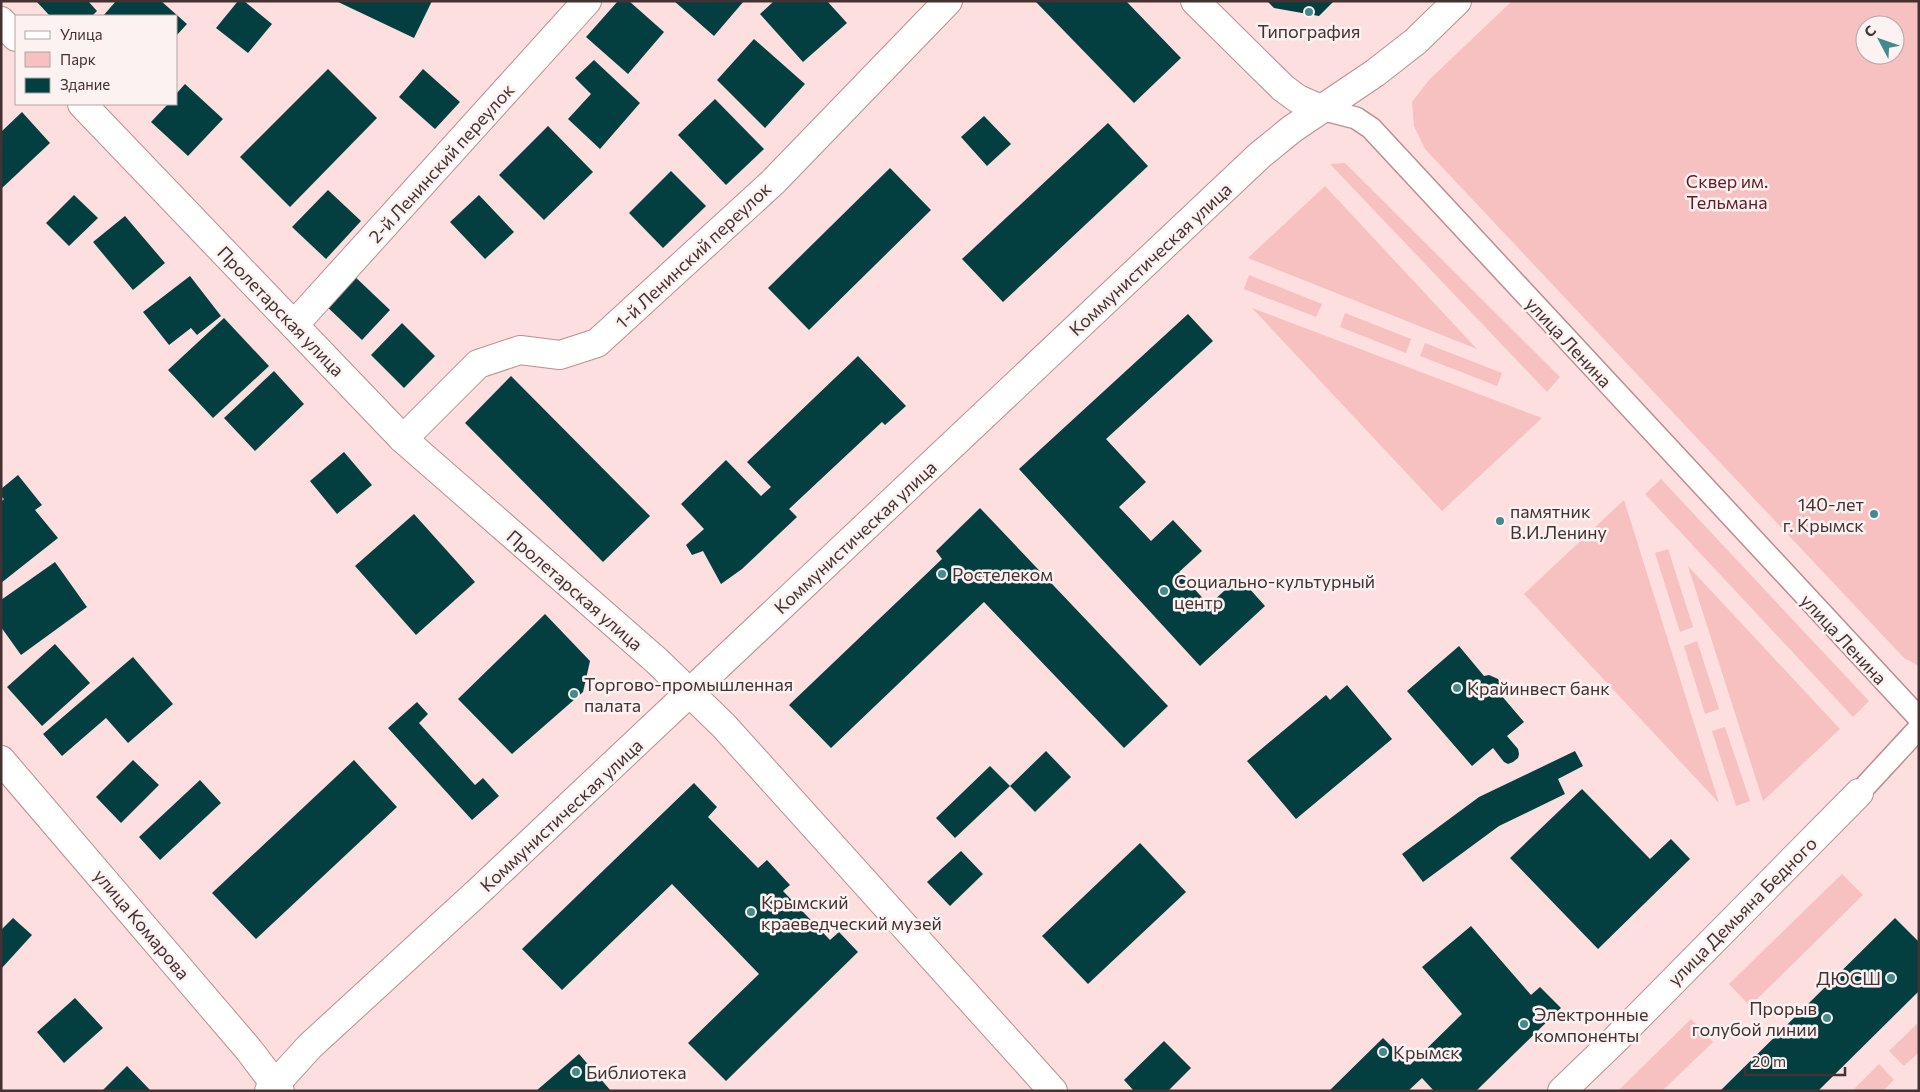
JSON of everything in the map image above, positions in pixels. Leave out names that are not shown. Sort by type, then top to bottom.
[{"type":"street","name":"2-й Ленинский переулок","points":[[294,325],[587,1]]},
{"type":"street","name":"1-й Ленинский переулок","points":[[402,439],[478,364],[520,350],[560,355],[597,343],[773,182],[948,1]]},
{"type":"street","name":"улица Ленина","points":[[1195,1],[1283,88],[1298,99],[1321,110],[1356,118],[1371,128],[1919,718]]},
{"type":"street","name":"Коммунистическая улица","points":[[275,1089],[310,1046],[480,890],[1260,155],[1292,129],[1375,73],[1416,40],[1457,1]]},
{"type":"street","points":[[1,21],[15,35]]},
{"type":"street","name":"Пролетарская улица","points":[[83,105],[402,439],[691,692],[1053,1091]]},
{"type":"street","name":"улица Демьяна Бедного","points":[[1562,1091],[1860,793],[1919,728]]},
{"type":"street","name":"улица Комарова","points":[[1,760],[249,1050],[275,1089]]},
{"type":"green space","name":"Сквер им. Тельмана","points":[[1512,1],[1919,1],[1919,666],[1904,658],[1425,149],[1414,126],[1412,102],[1429,80]]},
{"type":"green space","points":[[1345,163],[1560,377],[1547,392],[1330,164]]},
{"type":"green space","points":[[1325,186],[1477,349],[1248,258]]},
{"type":"green space","points":[[1249,275],[1322,304],[1316,317],[1244,289]]},
{"type":"green space","points":[[1252,308],[1542,418],[1442,511]]},
{"type":"green space","points":[[1345,313],[1411,339],[1406,353],[1340,327]]},
{"type":"green space","points":[[1425,343],[1502,373],[1497,386],[1420,356]]},
{"type":"green space","points":[[1661,479],[1869,701],[1853,717],[1645,494]]},
{"type":"green space","points":[[1624,500],[1719,803],[1524,594]]},
{"type":"green space","points":[[1668,549],[1693,627],[1680,632],[1655,553]]},
{"type":"green space","points":[[1688,566],[1840,729],[1763,801]]},
{"type":"green space","points":[[1697,641],[1719,709],[1705,714],[1684,646]]},
{"type":"green space","points":[[1725,727],[1750,801],[1736,806],[1712,731]]},
{"type":"green space","points":[[1842,874],[1863,895],[1750,1006],[1729,984]]},
{"type":"green space","points":[[1691,1019],[1713,1042],[1662,1091],[1618,1091]]},
{"type":"green space","points":[[1919,1022],[1919,1052],[1904,1066],[1889,1051]]},
{"type":"green space","points":[[1879,1064],[1894,1080],[1883,1091],[1852,1091]]},
{"type":"building","points":[[36,1],[88,1],[97,11],[93,15],[49,15]]},
{"type":"building","points":[[116,1],[161,1],[177,15],[104,15]]},
{"type":"building","points":[[238,1],[244,1],[272,24],[248,53],[216,28]]},
{"type":"building","points":[[336,1],[432,1],[414,38]]},
{"type":"building","points":[[618,1],[629,1],[664,32],[628,74],[586,37]]},
{"type":"building","points":[[674,1],[744,1],[714,36]]},
{"type":"building","points":[[774,1],[827,1],[847,23],[803,62],[760,14]]},
{"type":"building","points":[[1035,1],[1126,1],[1181,58],[1134,103]]},
{"type":"building","name":"Типография","points":[[1267,1],[1334,1],[1319,16],[1274,8]]},
{"type":"building","points":[[178,16],[187,24],[178,34]]},
{"type":"building","points":[[754,39],[805,84],[765,128],[717,80]]},
{"type":"building","points":[[594,60],[640,103],[600,149],[568,119],[591,94],[575,78]]},
{"type":"building","points":[[328,69],[377,118],[290,207],[240,157]]},
{"type":"building","points":[[423,69],[460,102],[435,129],[399,97]]},
{"type":"building","points":[[185,84],[223,119],[188,156],[151,122],[167,105],[178,105],[178,92]]},
{"type":"building","points":[[715,99],[764,149],[726,185],[678,135]]},
{"type":"building","points":[[22,112],[50,143],[1,189],[1,132]]},
{"type":"building","points":[[984,116],[1011,144],[987,166],[961,137]]},
{"type":"building","points":[[1108,123],[1148,166],[1003,302],[962,259]]},
{"type":"building","points":[[548,126],[593,172],[544,220],[499,175]]},
{"type":"building","points":[[890,168],[931,210],[809,330],[768,288]]},
{"type":"building","points":[[671,171],[706,206],[663,248],[629,213]]},
{"type":"building","points":[[328,190],[361,221],[326,259],[292,227]]},
{"type":"building","points":[[74,195],[98,218],[69,246],[46,223]]},
{"type":"building","points":[[479,195],[514,232],[485,259],[450,222]]},
{"type":"building","points":[[125,216],[165,263],[133,290],[93,242]]},
{"type":"building","points":[[351,273],[390,310],[362,340],[323,303]]},
{"type":"building","points":[[190,276],[221,316],[197,335],[191,328],[169,345],[143,312]]},
{"type":"building","points":[[1188,314],[1213,341],[1106,439],[1146,482],[1119,507],[1151,541],[1173,520],[1202,551],[1179,572],[1209,605],[1239,577],[1265,606],[1200,666],[1019,469]]},
{"type":"building","points":[[224,318],[269,366],[213,418],[168,370]]},
{"type":"building","points":[[402,323],[435,356],[404,388],[371,355]]},
{"type":"building","points":[[858,356],[906,406],[885,425],[882,422],[789,509],[797,517],[742,569],[721,584],[703,551],[692,555],[686,545],[704,529],[681,504],[726,460],[761,496],[771,487],[747,462]]},
{"type":"building","points":[[274,371],[304,404],[255,451],[224,418]]},
{"type":"building","points":[[511,376],[650,516],[603,562],[465,423]]},
{"type":"building","points":[[344,452],[372,485],[337,514],[310,481]]},
{"type":"building","points":[[18,475],[42,505],[35,510],[58,538],[1,583],[1,502],[4,499],[1,496],[1,489]]},
{"type":"building","points":[[980,508],[1168,706],[1124,748],[984,602],[831,748],[789,705],[942,559],[936,551]]},
{"type":"building","points":[[414,514],[475,582],[416,635],[355,566]]},
{"type":"building","points":[[55,562],[87,607],[21,655],[1,627],[1,600]]},
{"type":"building","points":[[545,614],[590,661],[583,692],[512,754],[458,699]]},
{"type":"building","points":[[55,644],[90,683],[42,726],[7,687]]},
{"type":"building","points":[[1459,646],[1484,676],[1489,675],[1498,679],[1501,685],[1501,695],[1524,722],[1507,736],[1518,749],[1518,758],[1513,762],[1508,764],[1504,762],[1493,748],[1472,766],[1407,691]]},
{"type":"building","points":[[133,657],[173,704],[128,743],[106,718],[62,756],[43,734]]},
{"type":"building","points":[[1347,685],[1392,739],[1296,819],[1247,761],[1326,695],[1330,700]]},
{"type":"building","points":[[417,702],[428,714],[419,723],[475,785],[483,778],[499,796],[472,820],[388,728]]},
{"type":"building","points":[[1046,751],[1071,777],[1035,812],[1010,786]]},
{"type":"building","points":[[1575,751],[1583,766],[1558,779],[1565,794],[1499,826],[1423,882],[1402,854],[1479,797]]},
{"type":"building","points":[[133,760],[159,785],[121,823],[96,797]]},
{"type":"building","points":[[354,760],[397,807],[256,939],[212,893]]},
{"type":"building","points":[[990,766],[1010,786],[955,838],[936,818]]},
{"type":"building","points":[[200,780],[221,803],[160,860],[139,837]]},
{"type":"building","name":"Крымский краеведческий музей","points":[[694,783],[717,807],[708,817],[758,868],[767,860],[790,885],[783,891],[830,940],[839,932],[858,952],[726,1081],[688,1043],[759,974],[672,884],[562,990],[522,949]]},
{"type":"building","points":[[1582,789],[1650,859],[1671,839],[1690,859],[1598,949],[1510,858]]},
{"type":"building","points":[[1140,843],[1186,892],[1088,984],[1042,936]]},
{"type":"building","points":[[961,851],[983,874],[950,906],[927,882]]},
{"type":"building","points":[[13,918],[32,935],[1,969],[1,930]]},
{"type":"building","points":[[1895,918],[1919,942],[1919,991],[1818,1091],[1720,1091]]},
{"type":"building","points":[[1471,926],[1531,995],[1540,987],[1561,1008],[1476,1091],[1434,1091],[1422,1078],[1408,1091],[1329,1091],[1383,1038],[1410,1065],[1462,1014],[1422,967]]},
{"type":"building","points":[[75,998],[103,1028],[64,1063],[37,1032]]},
{"type":"building","points":[[1164,1041],[1191,1068],[1168,1091],[1134,1091],[1124,1080]]},
{"type":"building","name":"Библиотека","points":[[579,1054],[611,1091],[536,1091]]},
{"type":"building","points":[[127,1066],[151,1091],[102,1091]]},
{"type":"place","name":"Типография","points":[[1309,12]]},
{"type":"place","name":"140-лет г. Крымск","points":[[1874,514]]},
{"type":"place","name":"памятник В.И.Ленину","points":[[1500,521]]},
{"type":"place","name":"Ростелеком","points":[[942,574]]},
{"type":"place","name":"Социально-культурный центр","points":[[1164,591]]},
{"type":"place","name":"Крайинвест банк","points":[[1457,688]]},
{"type":"place","name":"Торгово-промышленная палата","points":[[574,694]]},
{"type":"place","name":"Крымский краеведческий музей","points":[[751,912]]},
{"type":"place","name":"ДЮСШ","points":[[1891,978]]},
{"type":"place","name":"Прорыв голубой линии","points":[[1827,1018]]},
{"type":"place","name":"Электронные компоненты","points":[[1524,1024]]},
{"type":"place","name":"Крымск","points":[[1383,1052]]},
{"type":"place","name":"Библиотека","points":[[576,1072]]}]
